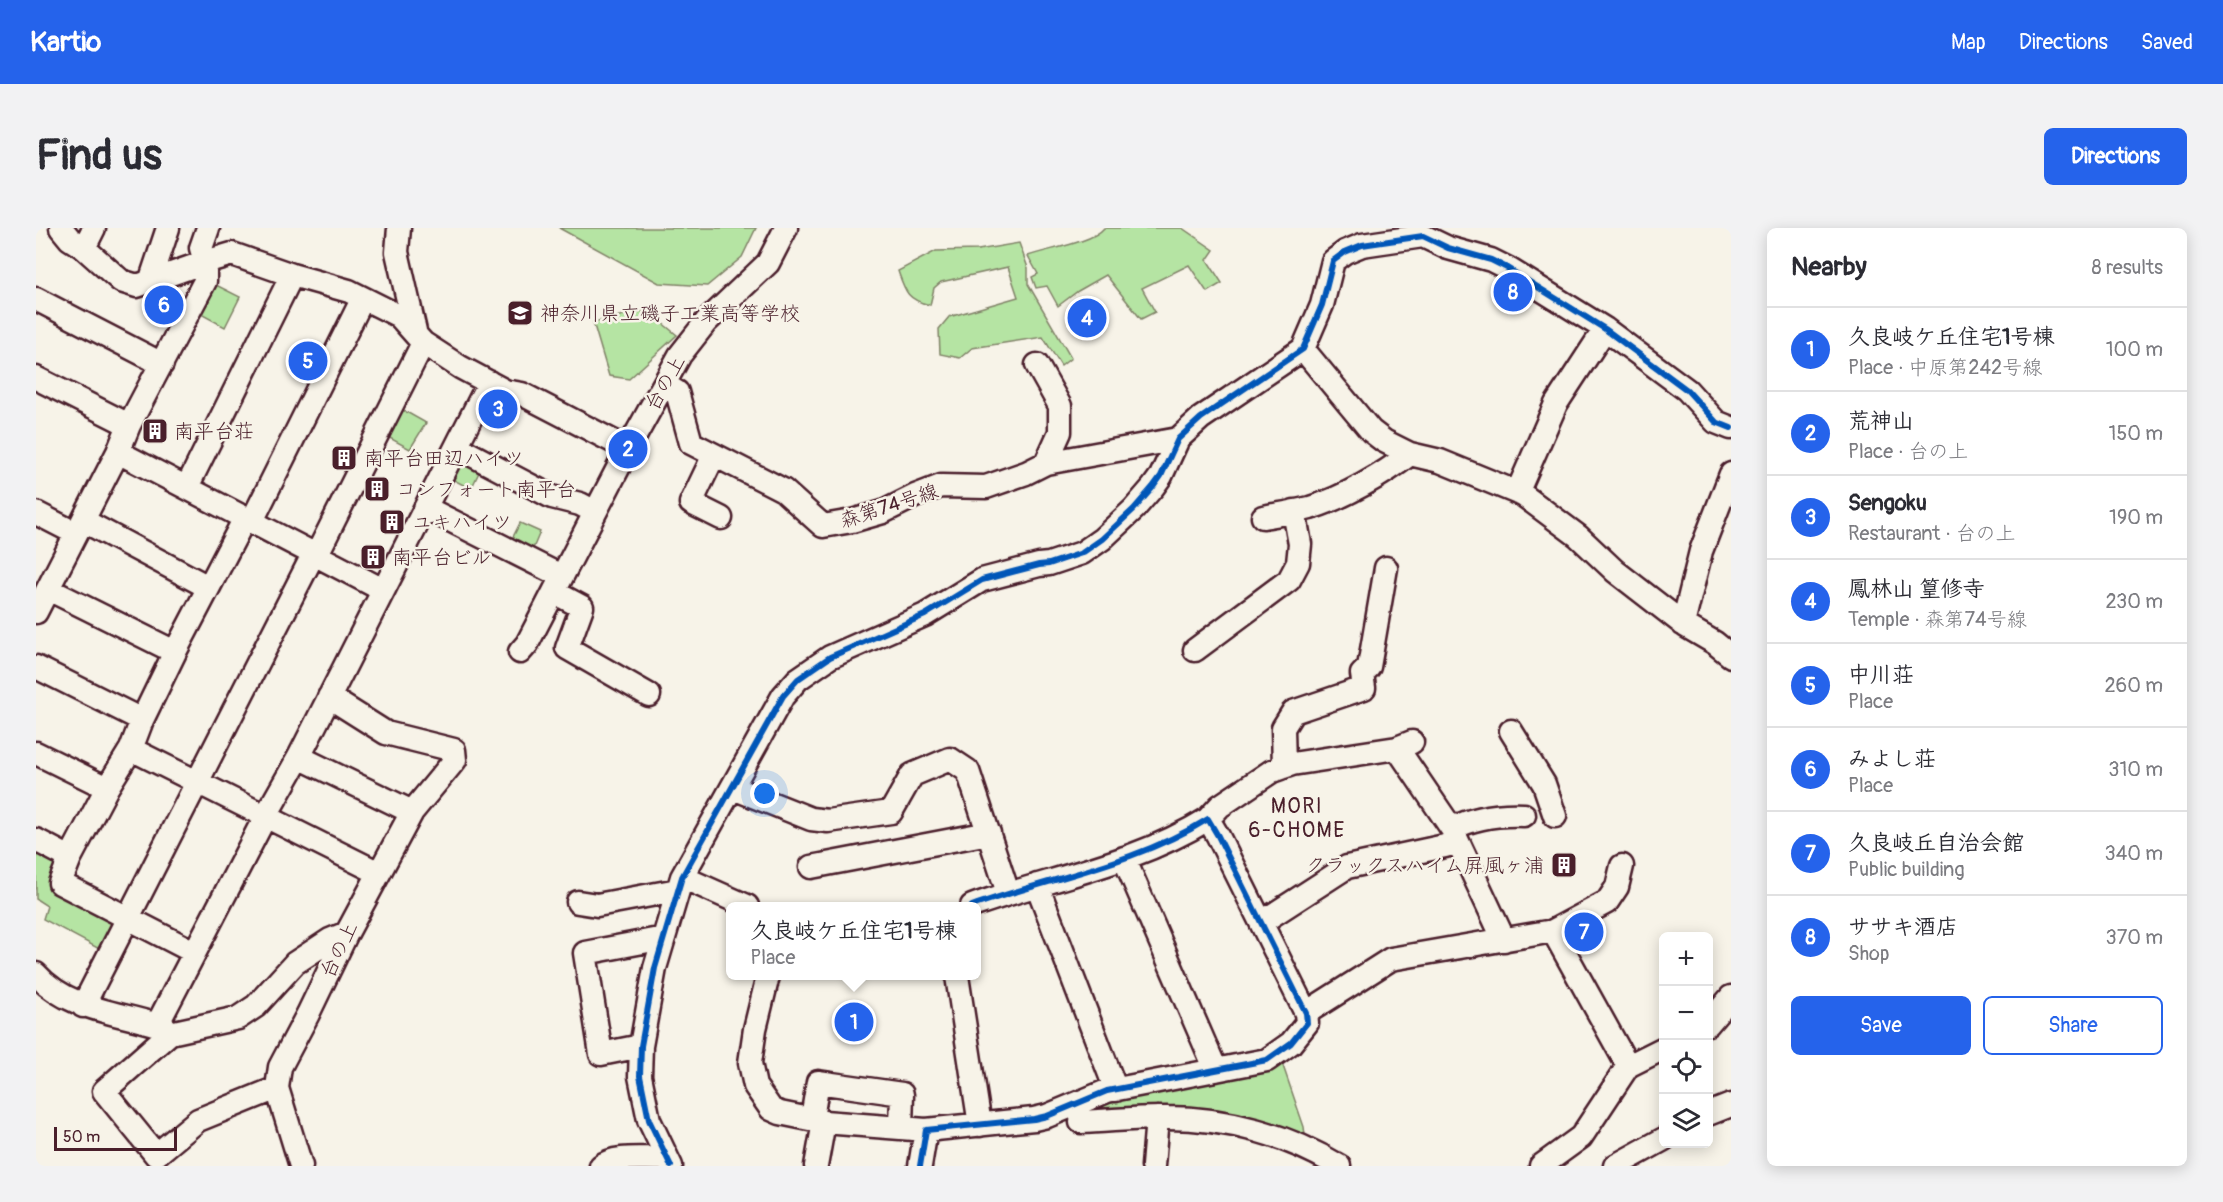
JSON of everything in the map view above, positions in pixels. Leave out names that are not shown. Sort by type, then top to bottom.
[{"type":"street","points":[[61,228],[70,239],[89,238],[121,281],[137,286],[232,254],[292,275],[349,291],[399,316],[420,338],[460,367],[505,391],[522,394],[628,449]]},
{"type":"street","points":[[150,282],[168,228]]},
{"type":"street","points":[[36,612],[118,452],[129,425],[205,281],[205,262],[201,248],[208,228]]},
{"type":"street","points":[[83,1006],[316,553],[420,338],[397,252],[399,228]]},
{"type":"street","name":"台の上","points":[[520,652],[527,644],[628,449],[693,336],[768,262],[786,228]]},
{"type":"street","points":[[669,1162],[649,1120],[640,1076],[641,1046],[649,995],[680,883],[783,696],[798,679],[830,657],[925,615],[982,580],[1049,564],[1082,553],[1102,539],[1134,509],[1161,476],[1178,440],[1201,418],[1303,349],[1322,305],[1333,261],[1345,252],[1362,244],[1421,232],[1448,248],[1491,260],[1508,268],[1605,328],[1687,390],[1716,422],[1731,428]]},
{"type":"street","points":[[187,487],[292,275]]},
{"type":"street","points":[[194,952],[60,883],[70,858],[107,788],[131,749],[142,720],[208,587],[248,519],[363,298]]},
{"type":"street","points":[[36,299],[162,364]]},
{"type":"street","points":[[1517,493],[1556,404],[1605,328]]},
{"type":"street","points":[[1303,349],[1371,431],[1384,441],[1410,454],[1440,461],[1517,493],[1541,507],[1578,536],[1615,571],[1683,624],[1715,643],[1731,656]]},
{"type":"street","points":[[1037,365],[1060,406],[1060,432],[1046,463]]},
{"type":"street","points":[[36,378],[129,425]]},
{"type":"street","name":"森第74号線","points":[[667,380],[677,392],[691,443],[783,490],[823,526],[883,512],[941,486],[986,487],[1026,473],[1046,463],[1178,440]]},
{"type":"street","points":[[277,1088],[198,1120],[156,1155],[104,1091],[164,1029],[194,952],[299,757],[489,382]]},
{"type":"street","points":[[457,447],[552,497],[580,504],[595,512]]},
{"type":"street","points":[[118,452],[316,553],[383,590]]},
{"type":"street","points":[[1263,518],[1322,503],[1388,471],[1410,454]]},
{"type":"street","points":[[714,455],[691,503],[721,518]]},
{"type":"street","points":[[1683,624],[1701,551],[1731,474]]},
{"type":"street","points":[[426,508],[558,584],[582,608],[567,648],[649,695]]},
{"type":"street","points":[[1195,650],[1289,580],[1299,563],[1300,544],[1294,511]]},
{"type":"street","points":[[36,513],[79,527],[208,587]]},
{"type":"street","points":[[1284,767],[1283,728],[1293,712],[1364,688],[1362,675],[1369,667],[1386,568]]},
{"type":"street","points":[[48,590],[175,652]]},
{"type":"street","points":[[36,667],[142,720]]},
{"type":"street","name":"台の上","points":[[301,1166],[277,1088],[279,1066],[412,812],[455,760],[454,750],[386,732],[329,697]]},
{"type":"street","points":[[1511,731],[1544,784],[1555,816]]},
{"type":"street","points":[[981,903],[1124,858],[1167,841],[1208,819],[1220,806],[1272,771],[1405,745],[1454,835],[1504,940]]},
{"type":"street","points":[[131,749],[379,873]]},
{"type":"street","points":[[36,753],[107,788]]},
{"type":"street","points":[[299,757],[412,812]]},
{"type":"street","points":[[733,788],[811,819],[828,822],[891,812],[912,775],[950,759],[968,771],[1008,893]]},
{"type":"street","points":[[1262,922],[1347,867],[1444,846],[1462,823],[1498,814],[1524,815]]},
{"type":"street","points":[[767,980],[755,1029],[750,1063],[754,1086],[771,1108],[780,1113],[818,1120],[926,1130],[980,1125],[1047,1116],[1116,1090],[1267,1060],[1291,1043],[1307,1023],[1306,1013],[1208,819]]},
{"type":"street","points":[[811,867],[988,833]]},
{"type":"street","points":[[36,840],[70,858]]},
{"type":"street","points":[[1124,858],[1216,1070]]},
{"type":"street","points":[[1306,1013],[1391,959],[1553,931],[1606,902],[1617,887],[1622,866]]},
{"type":"street","points":[[578,902],[597,905],[680,883],[735,902]]},
{"type":"street","points":[[1037,885],[1116,1090]]},
{"type":"street","points":[[1553,931],[1628,1066]]},
{"type":"street","points":[[39,984],[83,1006],[123,1014],[164,1029],[238,1018],[256,1006],[295,963],[330,940],[347,933]]},
{"type":"street","points":[[641,1046],[602,1054],[585,953],[664,938]]},
{"type":"street","points":[[958,980],[980,1125]]},
{"type":"street","points":[[1713,1018],[1731,997]]},
{"type":"street","points":[[1541,1166],[1581,1137],[1628,1066],[1659,1050]]},
{"type":"street","points":[[816,1166],[818,1082],[902,1094],[901,1127]]},
{"type":"street","points":[[1713,1112],[1731,1105]]},
{"type":"street","points":[[1153,1166],[1157,1118]]},
{"type":"street","points":[[1081,1122],[1169,1118],[1235,1125],[1310,1149],[1339,1166]]},
{"type":"street","points":[[920,1166],[926,1130]]},
{"type":"street","points":[[1615,1166],[1659,1141]]},
{"type":"street","points":[[601,1166],[606,1162],[623,1159],[669,1162]]},
{"type":"green space","points":[[559,228],[756,228],[742,257],[707,286],[659,283]]},
{"type":"green space","points":[[1104,228],[1182,228],[1214,250],[1207,260],[1222,283],[1207,292],[1189,265],[1142,288],[1155,312],[1141,319],[1106,275],[1058,306],[1047,286],[1036,288],[1032,277],[1038,274],[1028,256],[1080,242]]},
{"type":"green space","points":[[1019,243],[1028,268],[1028,284],[1071,358],[1061,366],[1043,337],[972,348],[960,358],[940,354],[939,329],[949,317],[1018,297],[1008,267],[941,282],[934,288],[930,305],[908,294],[898,271],[936,251],[978,250]]},
{"type":"green space","points":[[214,284],[240,297],[225,327],[199,313]]},
{"type":"green space","points":[[646,310],[677,335],[629,379],[609,376],[593,322]]},
{"type":"green space","points":[[401,409],[426,423],[410,449],[386,436]]},
{"type":"green space","points":[[460,460],[482,466],[471,489],[450,478]]},
{"type":"green space","points":[[520,523],[540,532],[532,551],[511,541]]},
{"type":"green space","points":[[36,849],[61,861],[50,884],[119,922],[105,952],[43,919],[47,906],[36,899]]},
{"type":"green space","points":[[1281,1060],[1304,1127],[1306,1143],[1245,1120],[1062,1118],[1124,1098],[1269,1072]]},
{"type":"cycle path","points":[[671,1166],[649,1120],[640,1076],[641,1046],[655,968],[682,877],[783,696],[798,679],[830,657],[925,615],[982,580],[1049,564],[1082,553],[1102,539],[1134,509],[1153,487],[1161,476],[1178,439],[1201,418],[1303,349],[1322,305],[1333,261],[1345,252],[1362,245],[1423,236],[1448,248],[1491,260],[1605,329],[1687,390],[1716,422],[1731,428]]},
{"type":"cycle path","points":[[920,1166],[926,1130],[1034,1119],[1047,1116],[1107,1091],[1267,1060],[1291,1043],[1307,1023],[1306,1013],[1208,819],[1152,848],[981,903]]},
{"type":"place","name":"ササキ酒店","points":[[1513,292]]},
{"type":"place","name":"みよし荘","points":[[164,305]]},
{"type":"place","name":"神奈川県立磯子工業高等学校","points":[[520,313]]},
{"type":"place","name":"鳳林山 篁修寺","points":[[1087,318]]},
{"type":"place","name":"中川荘","points":[[308,361]]},
{"type":"place","name":"Sengoku","points":[[498,409]]},
{"type":"place","name":"南平台荘","points":[[155,431]]},
{"type":"place","name":"荒神山","points":[[628,449]]},
{"type":"place","name":"南平台田辺ハイツ","points":[[344,458]]},
{"type":"place","name":"コンフォート南平台","points":[[377,489]]},
{"type":"place","name":"ユキハイツ","points":[[392,522]]},
{"type":"place","name":"南平台ビル","points":[[373,557]]},
{"type":"place","name":"クラックスハイム屛風ヶ浦","points":[[1564,865]]},
{"type":"place","name":"久良岐丘自治会館","points":[[1584,932]]},
{"type":"place","name":"久良岐ケ丘住宅1号棟","points":[[854,1022]]},
{"type":"district","name":"MORI 6-CHOME","points":[[1297,818]]}]
